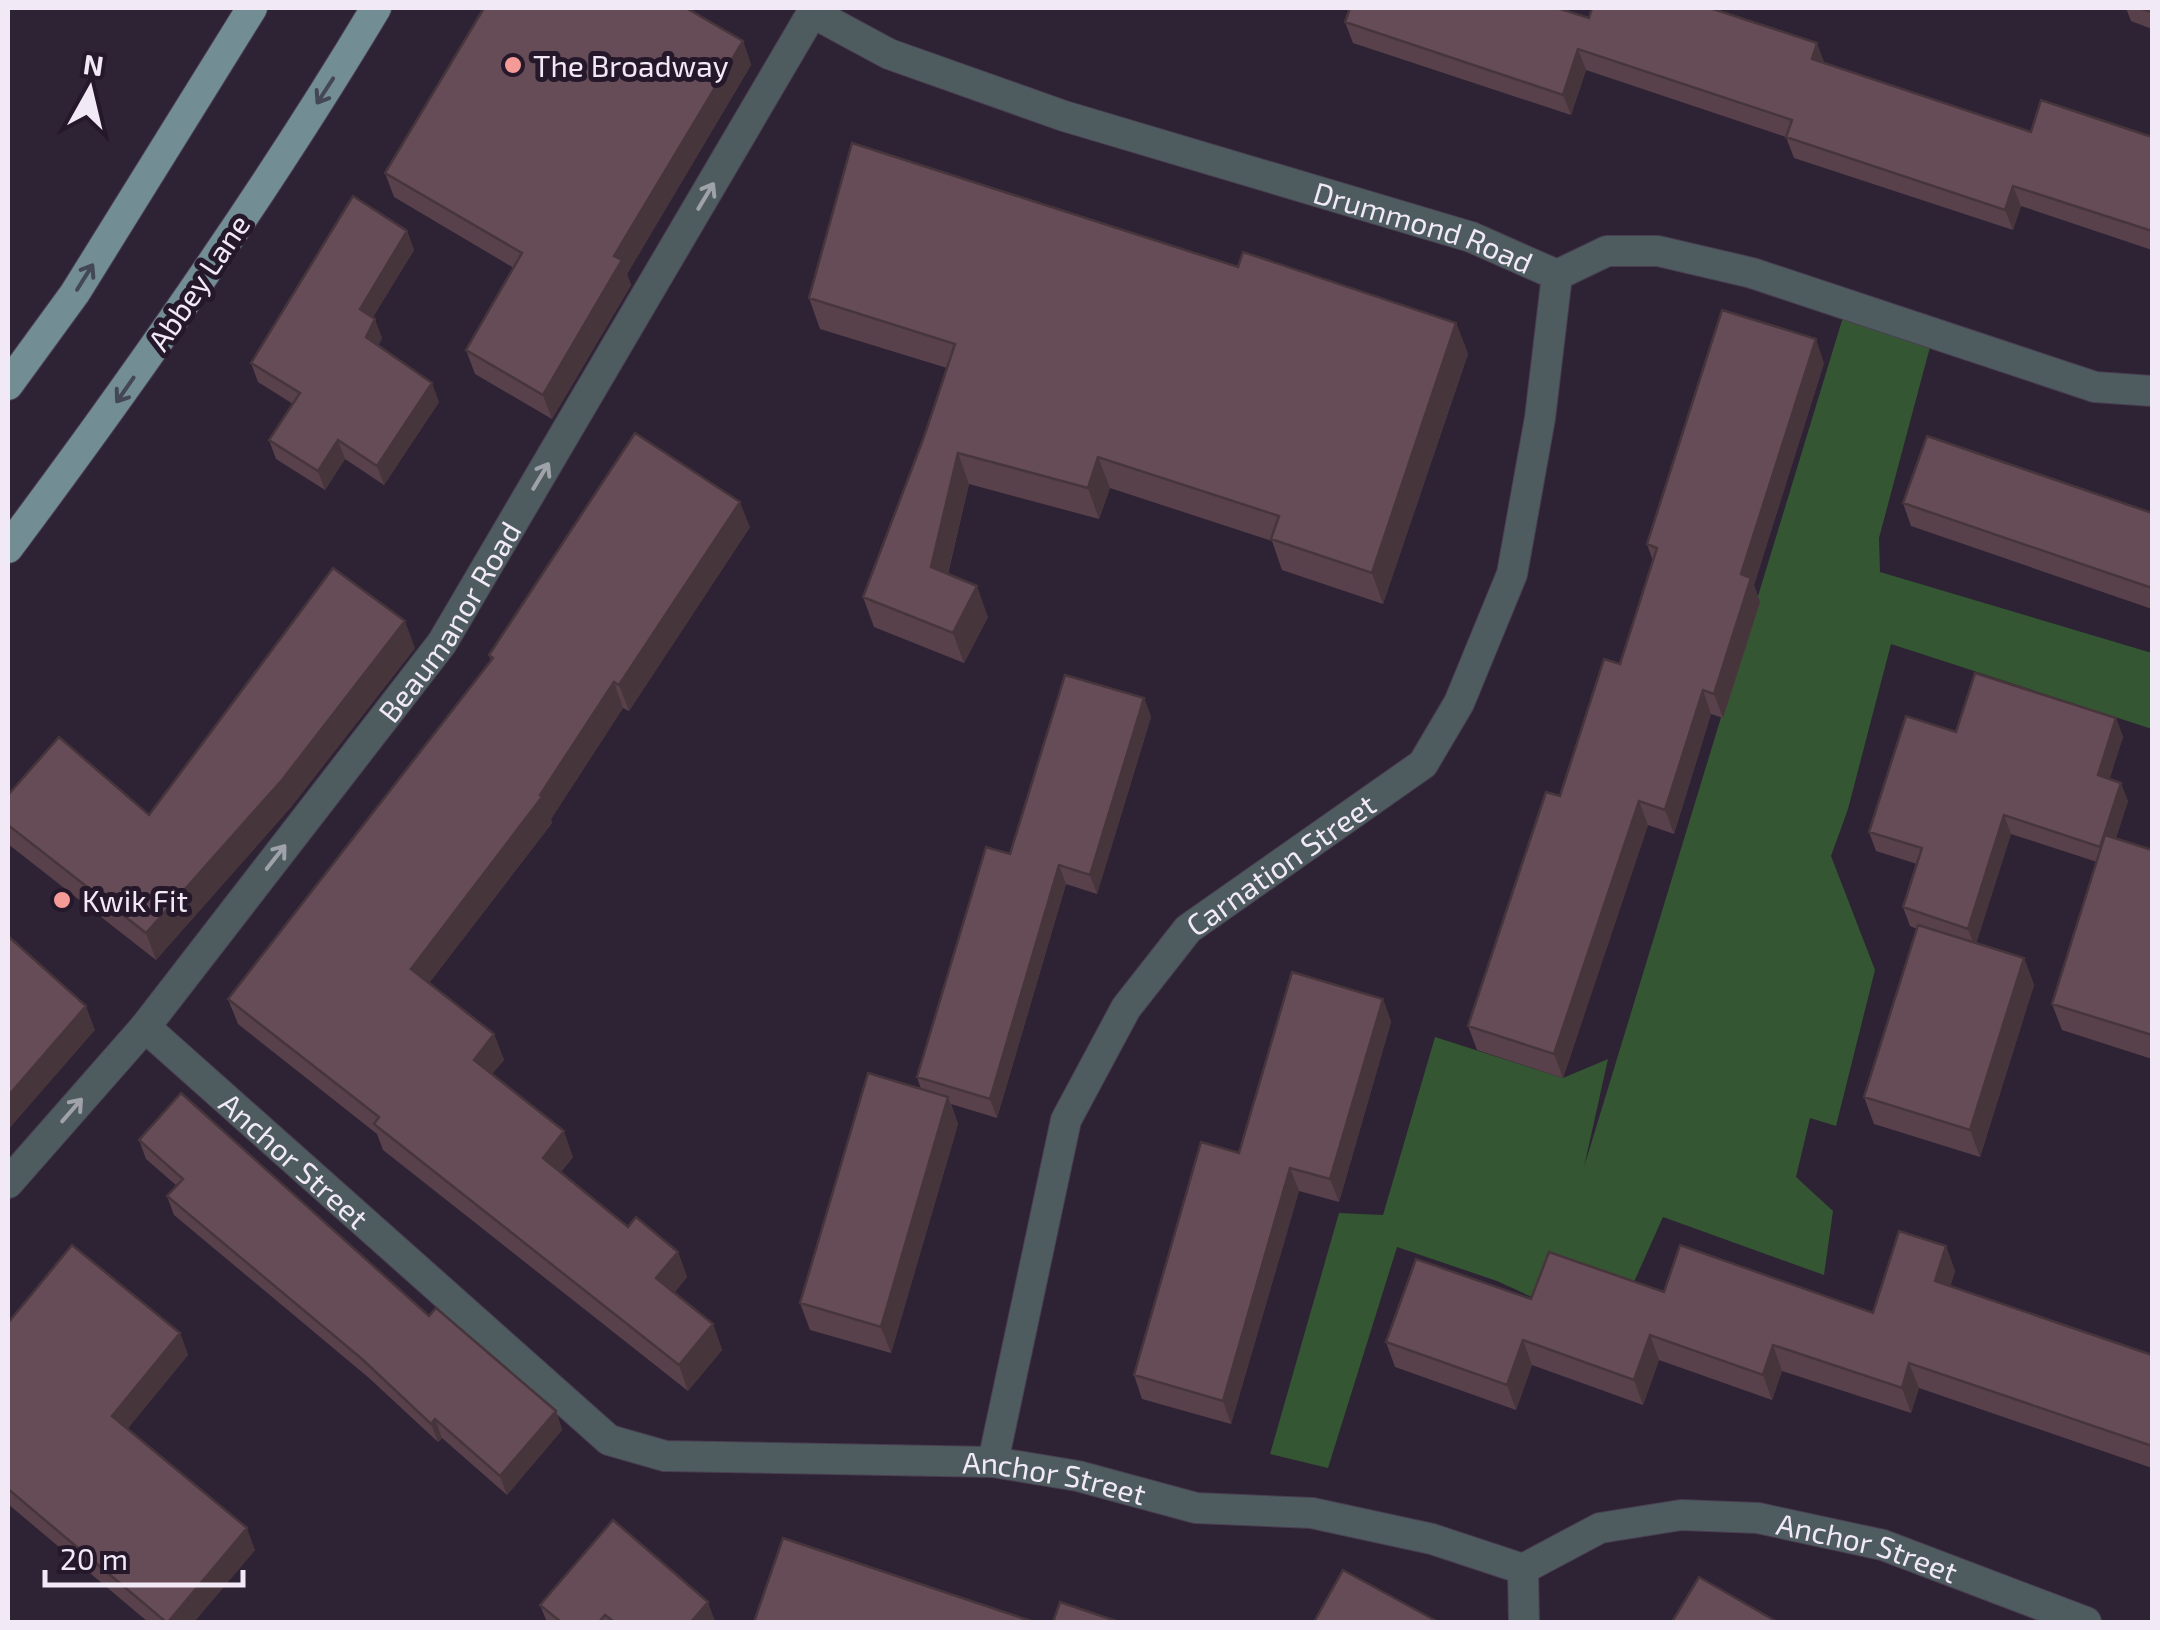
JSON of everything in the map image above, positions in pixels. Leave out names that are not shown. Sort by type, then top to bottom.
[{"type":"main road","points":[[8,385],[75,294],[252,8]]},
{"type":"main road","name":"Abbey Lane","points":[[8,548],[125,392],[376,8]]},
{"type":"street","name":"Drummond Road","points":[[814,10],[889,54],[1046,110],[1471,237],[1557,274],[1607,251],[1658,251],[1752,273],[2096,386],[2152,392]]},
{"type":"street","name":"Beaumanor Road","points":[[8,1183],[145,1027],[442,643],[814,10]]},
{"type":"street","name":"Carnation Street","points":[[993,1462],[1066,1120],[1126,1008],[1188,928],[1423,764],[1459,703],[1512,574],[1540,418],[1557,274]]},
{"type":"street","name":"Anchor Street","points":[[145,1027],[609,1440],[665,1456],[993,1462],[1078,1476],[1196,1508],[1312,1513],[1432,1539],[1524,1569],[1600,1528],[1680,1515],[1758,1518],[1883,1545],[2086,1622]]},
{"type":"street","points":[[1524,1569],[1524,1622]]},
{"type":"green space","points":[[1847,304],[1934,332],[1879,538],[1880,572],[2152,653],[2152,729],[1891,644],[1848,809],[1831,856],[1875,970],[1836,1126],[1810,1118],[1796,1177],[1833,1211],[1824,1275],[1663,1217],[1629,1293],[1534,1298],[1497,1281],[1397,1247],[1328,1468],[1270,1454],[1339,1213],[1383,1215],[1435,1037],[1563,1078],[1608,1059],[1584,1167]]},
{"type":"building","points":[[484,8],[686,8],[743,41],[614,256],[622,260],[543,395],[466,350],[522,253],[385,173]]},
{"type":"building","points":[[1350,8],[1557,8],[1589,18],[1592,8],[1710,8],[1817,43],[1812,59],[2031,132],[2041,100],[2152,137],[2152,231],[2013,186],[2005,210],[1786,137],[1792,120],[1578,49],[1563,95],[1345,22]]},
{"type":"building","points":[[852,143],[1238,267],[1243,252],[1456,323],[1372,573],[1271,539],[1279,516],[1098,457],[1088,488],[958,453],[931,567],[977,586],[953,633],[863,597],[955,344],[809,298]]},
{"type":"building","points":[[353,196],[407,231],[360,309],[375,319],[366,337],[432,383],[377,466],[338,440],[318,471],[269,440],[300,393],[251,363]]},
{"type":"building","points":[[1722,310],[1816,339],[1741,574],[1751,578],[1714,694],[1703,690],[1665,810],[1639,801],[1554,1054],[1468,1026],[1546,792],[1560,796],[1604,659],[1620,664],[1657,548],[1647,544]]},
{"type":"building","points":[[635,433],[740,502],[619,685],[614,682],[542,797],[411,969],[494,1034],[474,1060],[564,1131],[543,1158],[628,1227],[636,1217],[678,1252],[656,1278],[713,1324],[679,1365],[374,1124],[379,1117],[228,999],[493,658],[489,655]]},
{"type":"building","points":[[1927,436],[2152,513],[2152,588],[1903,503]]},
{"type":"building","points":[[333,568],[405,621],[282,780],[146,933],[8,825],[8,795],[59,737],[149,815]]},
{"type":"building","points":[[1975,673],[2116,718],[2098,775],[2121,783],[2100,847],[2004,815],[1968,929],[1903,907],[1922,848],[1869,832],[1906,716],[1956,732]]},
{"type":"building","points":[[1065,675],[1144,698],[1090,875],[1059,865],[990,1099],[917,1077],[986,847],[1010,854]]},
{"type":"building","points":[[2105,835],[2152,850],[2152,1035],[2052,1004]]},
{"type":"building","points":[[1918,925],[2024,958],[1970,1130],[1864,1097]]},
{"type":"building","points":[[8,936],[86,1006],[8,1096]]},
{"type":"building","points":[[1292,972],[1383,999],[1330,1179],[1290,1168],[1223,1401],[1134,1375],[1201,1142],[1239,1153]]},
{"type":"building","points":[[868,1073],[948,1097],[881,1327],[800,1303]]},
{"type":"building","points":[[181,1093],[429,1316],[436,1308],[556,1411],[500,1476],[435,1419],[431,1424],[362,1359],[167,1196],[183,1179],[139,1140]]},
{"type":"building","points":[[1899,1231],[1946,1246],[1935,1281],[2152,1355],[2152,1446],[1909,1363],[1902,1388],[1773,1345],[1763,1375],[1650,1335],[1634,1380],[1523,1340],[1507,1385],[1386,1342],[1416,1259],[1531,1299],[1549,1252],[1664,1292],[1680,1245],[1873,1313]]},
{"type":"building","points":[[72,1245],[180,1333],[112,1416],[247,1528],[168,1622],[8,1489],[8,1323]]},
{"type":"building","points":[[613,1520],[708,1602],[691,1622],[614,1622],[605,1615],[599,1622],[561,1622],[540,1605]]},
{"type":"building","points":[[783,1538],[1034,1622],[754,1622]]},
{"type":"building","points":[[1343,1570],[1438,1622],[1314,1622]]},
{"type":"building","points":[[1699,1577],[1777,1622],[1672,1622]]},
{"type":"building","points":[[1060,1602],[1119,1622],[1053,1622]]},
{"type":"place","name":"The Broadway","points":[[513,65]]},
{"type":"place","name":"Kwik Fit","points":[[62,900]]}]
